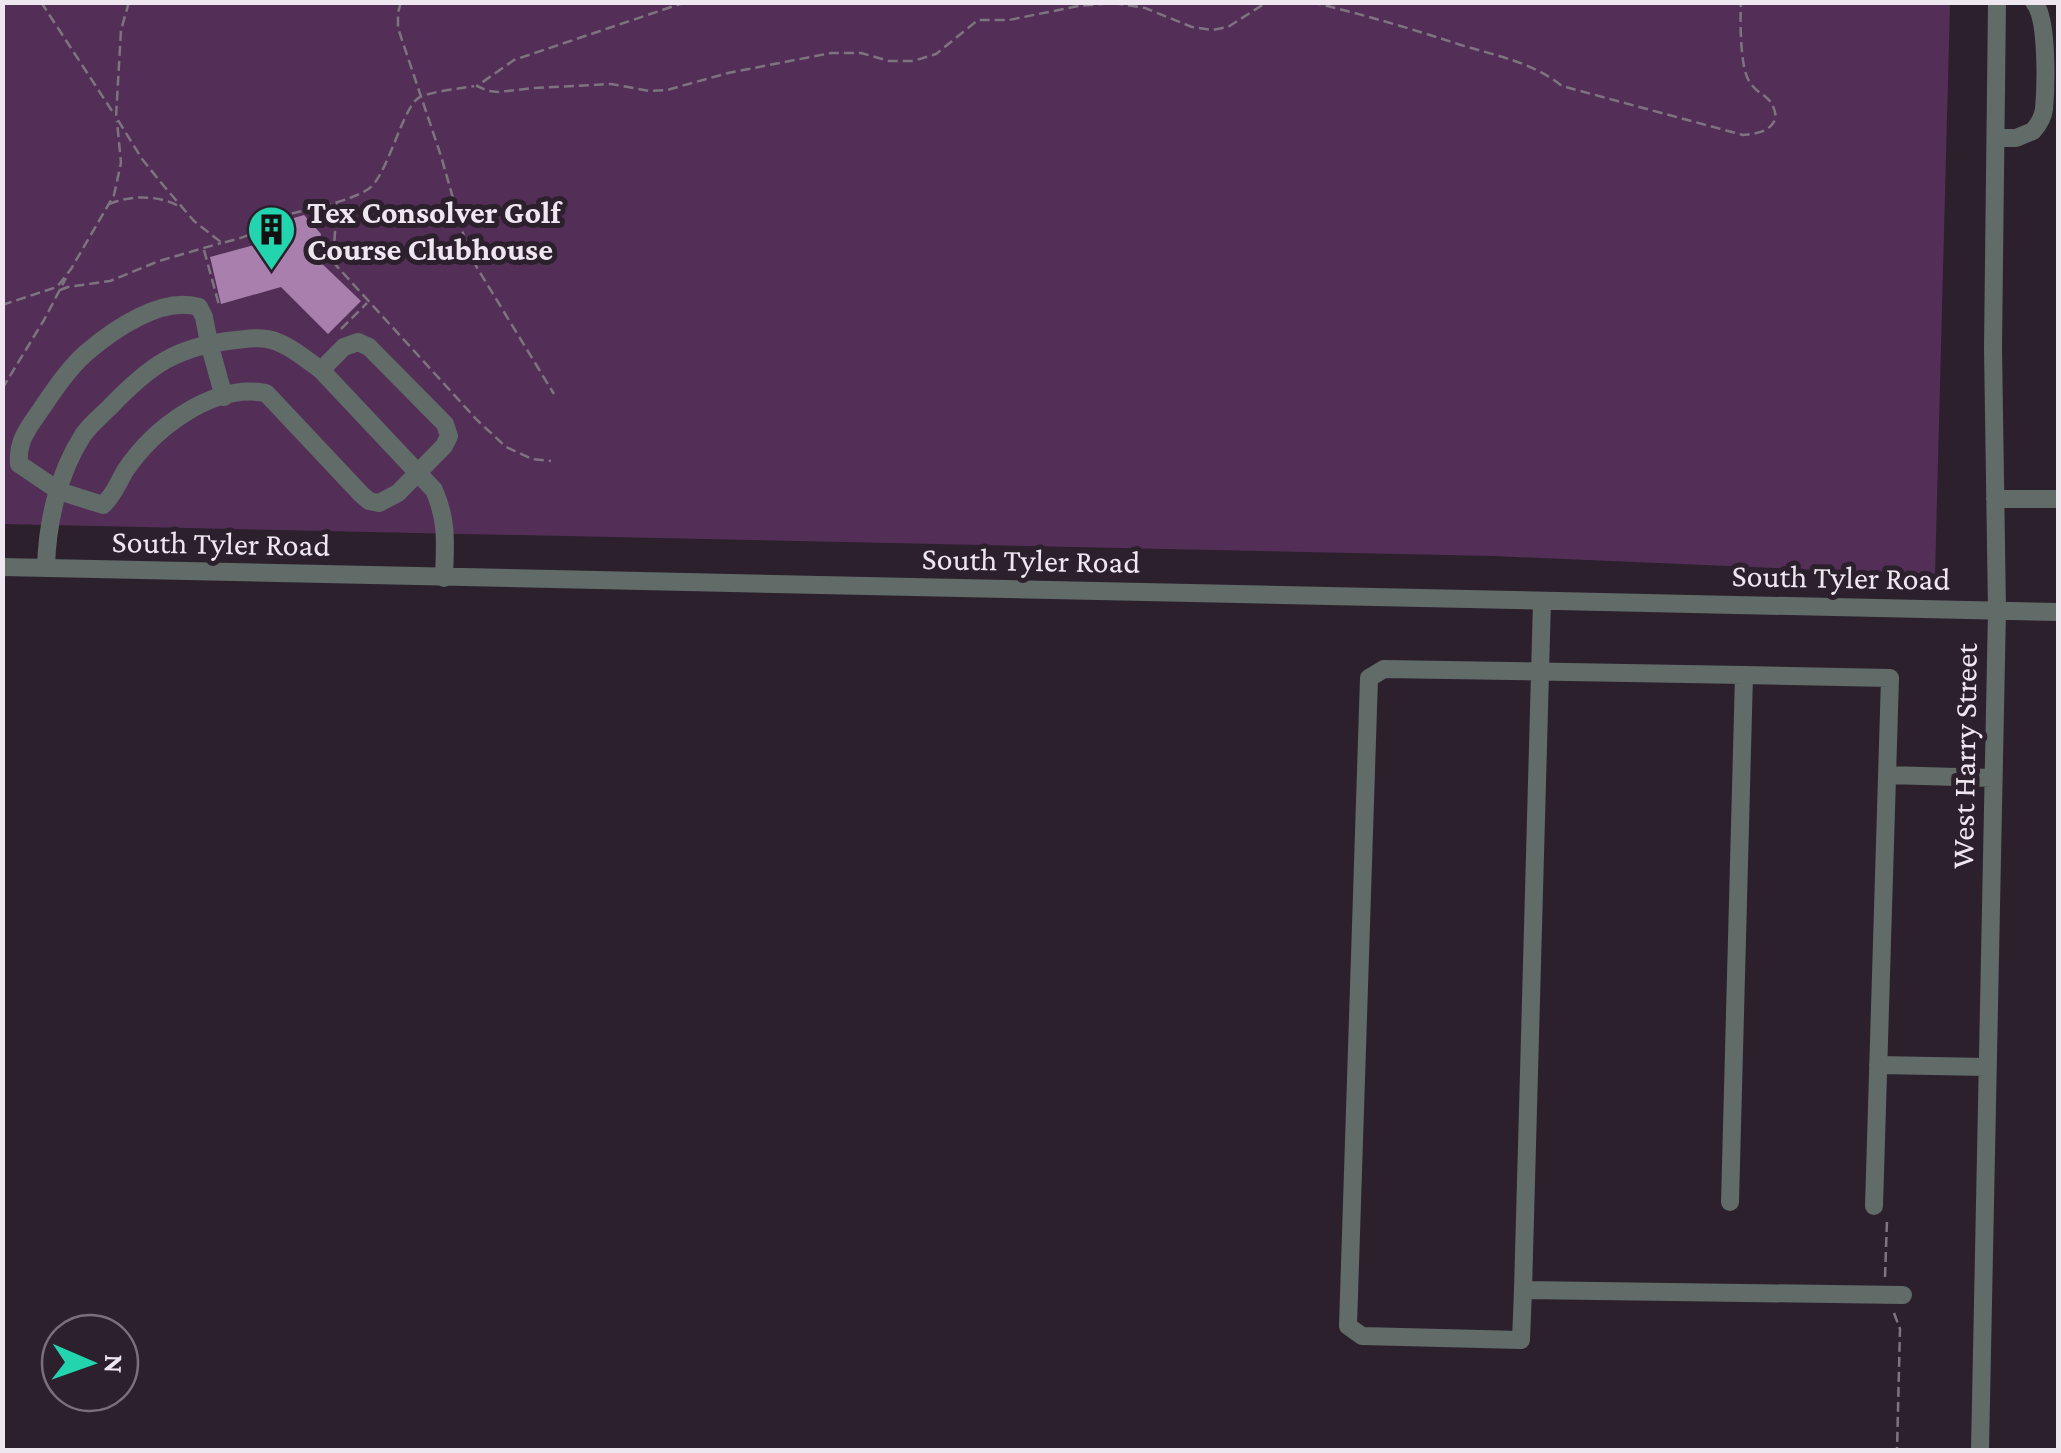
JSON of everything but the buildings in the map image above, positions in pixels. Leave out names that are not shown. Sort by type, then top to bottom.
[{"type":"street","name":"West Harry Street","points":[[1980,1450],[1997,611],[1993,348],[1997,2]]},
{"type":"street","points":[[1996,138],[2016,138],[2034,132],[2044,112],[2044,25],[2034,2]]},
{"type":"street","points":[[224,397],[199,307],[170,304],[133,320],[85,354],[26,431],[18,450],[18,464],[58,491],[103,504],[158,431],[193,409],[254,391],[266,394],[370,501],[379,503],[398,493],[444,446],[449,436],[445,424],[369,347],[358,342],[344,347],[320,370]]},
{"type":"street","points":[[46,568],[47,536],[58,491],[84,434],[137,378],[180,351],[208,343],[269,339],[320,370],[434,490],[443,511],[444,578]]},
{"type":"street","points":[[1996,499],[2058,499]]},
{"type":"street","name":"South Tyler Road","points":[[2,567],[2058,612]]},
{"type":"street","points":[[1542,601],[1539,673],[1524,1290],[1520,1340],[1362,1336],[1348,1326],[1368,678],[1384,669],[1539,673],[1890,678],[1874,1206]]},
{"type":"street","points":[[1730,1202],[1744,676]]},
{"type":"street","points":[[1887,776],[1994,778]]},
{"type":"street","points":[[1878,1065],[1987,1067]]},
{"type":"street","points":[[1524,1290],[1904,1294]]},
{"type":"path","points":[[41,2],[142,159],[194,220],[222,243]]},
{"type":"path","points":[[2,389],[114,195],[120,163],[116,117],[121,30],[129,2]]},
{"type":"path","points":[[402,2],[398,28],[465,240],[476,266],[554,394]]},
{"type":"path","points":[[60,290],[110,281],[251,235],[267,219],[370,189],[391,156],[411,104],[420,96],[477,86],[514,60],[686,2]]},
{"type":"path","points":[[477,86],[498,92],[611,84],[667,90],[768,64],[831,53],[861,53],[913,62],[936,54],[978,20],[1010,20],[1114,3],[1145,8],[1192,27],[1212,30],[1228,27],[1267,2]]},
{"type":"path","points":[[1311,2],[1521,62],[1546,73],[1562,86],[1743,135],[1769,128],[1776,118],[1773,104],[1748,80],[1741,42],[1741,2]]},
{"type":"path","points":[[109,204],[149,198],[168,200],[184,209]]},
{"type":"path","points":[[337,201],[333,262],[506,447],[532,459],[551,461]]},
{"type":"path","points":[[204,248],[219,304]]},
{"type":"path","points":[[2,306],[56,287],[70,269]]},
{"type":"shaded area","points":[[3,3],[1950,3],[1935,575],[1494,556],[3,524]]},
{"type":"place","name":"Tex Consolver Golf Course Clubhouse","points":[[272,272]]}]
